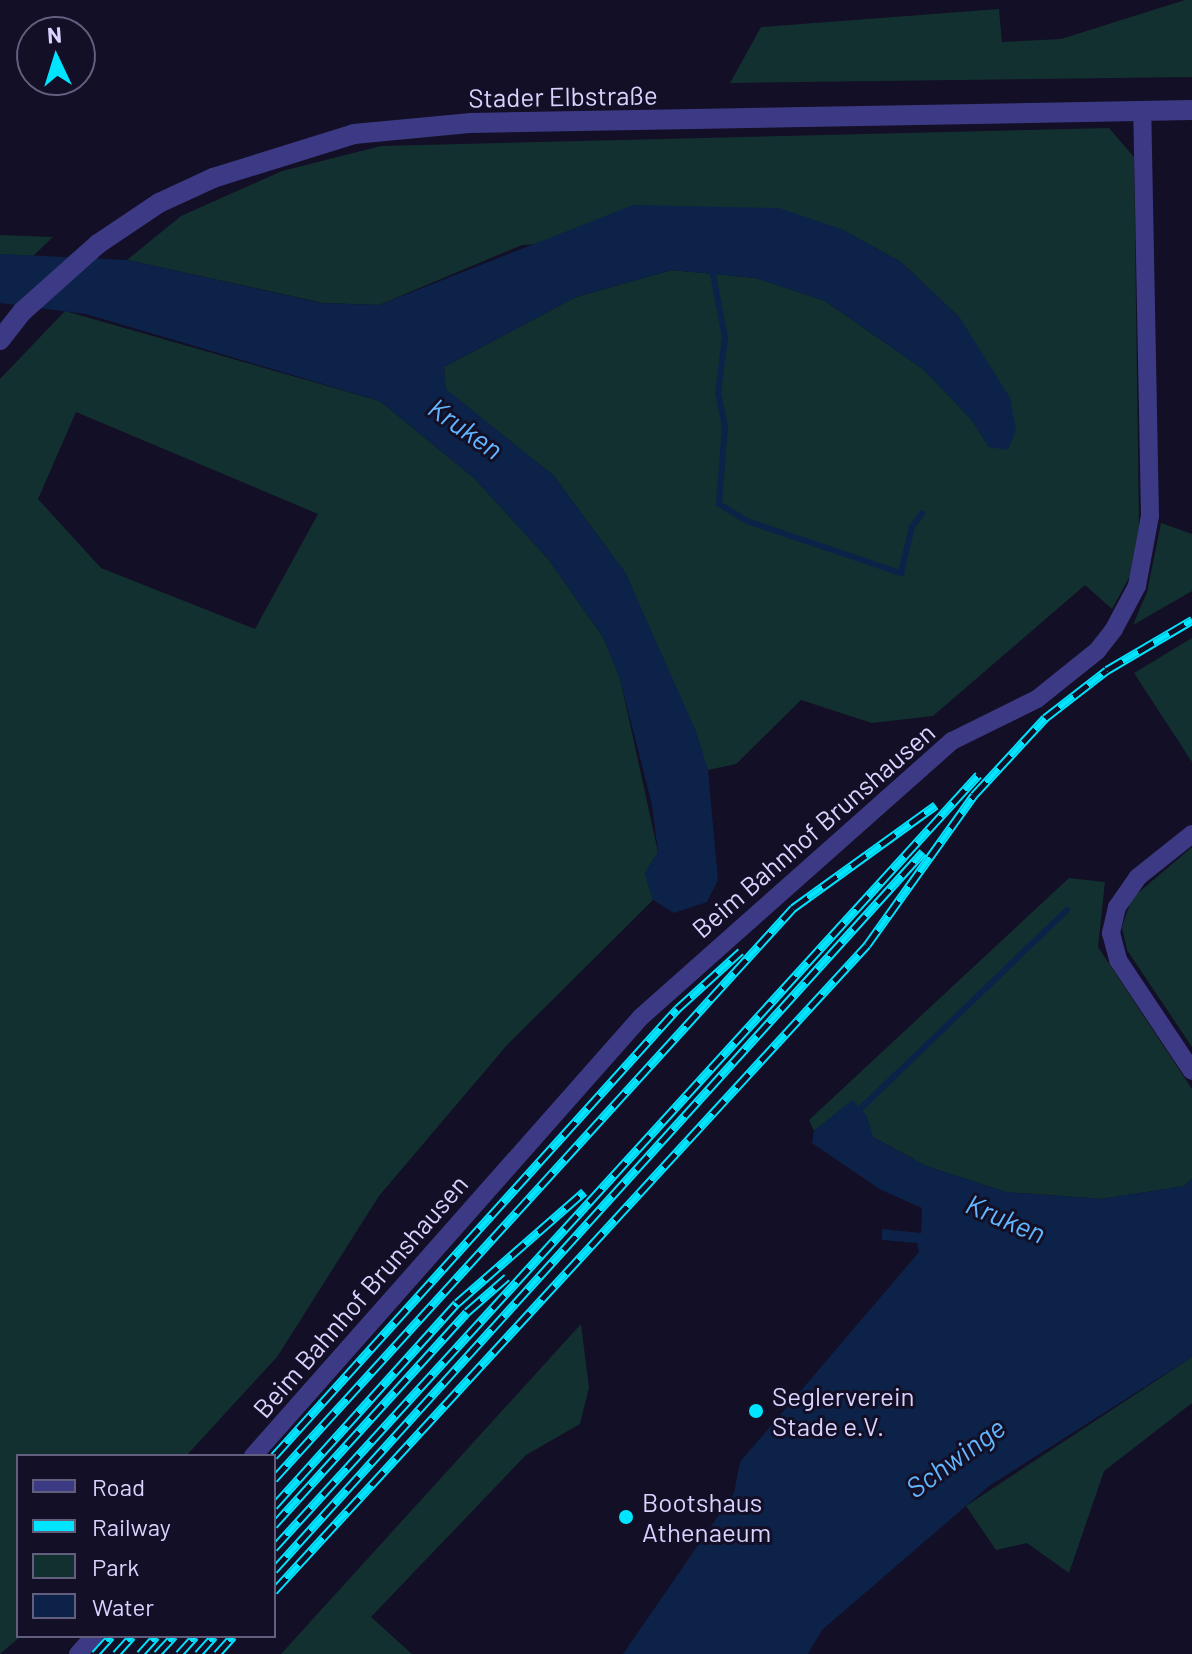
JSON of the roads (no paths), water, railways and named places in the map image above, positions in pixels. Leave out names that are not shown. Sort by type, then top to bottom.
[{"type":"street","name":"Stader Elbstraße","points":[[0,340],[23,311],[98,244],[159,203],[213,178],[302,147],[406,127],[1192,110]]},
{"type":"street","name":"Beim Bahnhof Brunshausen","points":[[255,1454],[641,1017],[952,741],[1037,699],[1097,651],[1114,629],[1137,586],[1150,516],[1142,112]]},
{"type":"street","points":[[1192,834],[1138,877],[1117,907],[1111,933],[1118,960],[1192,1071]]},
{"type":"street","points":[[78,1654],[92,1638]]},
{"type":"water","name":"Kruken","points":[[633,205],[779,208],[841,229],[901,262],[960,318],[1010,398],[1016,430],[1008,450],[989,447],[971,419],[923,369],[825,301],[756,278],[672,270],[576,297],[444,367],[446,389],[554,476],[626,574],[696,731],[708,770],[718,880],[707,902],[674,913],[653,900],[645,873],[658,852],[652,805],[620,679],[603,637],[549,560],[475,479],[380,401],[86,314],[0,303],[0,254],[127,260],[322,303],[379,305]]},
{"type":"water","points":[[852,1100],[867,1116],[873,1137],[926,1166],[1006,1192],[1102,1199],[1184,1186],[1192,1179],[1192,1357],[989,1486],[822,1630],[808,1654],[623,1654],[734,1493],[740,1462],[919,1252],[917,1243],[882,1240],[882,1229],[921,1233],[922,1208],[881,1190],[812,1143],[814,1131]]},
{"type":"waterway","points":[[712,269],[725,338],[718,393],[725,426],[719,504],[747,521],[901,573],[912,527],[922,513]]},
{"type":"waterway","points":[[856,1113],[1067,910]]},
{"type":"railway","points":[[276,1589],[867,945],[974,795],[1045,718],[1107,670],[1192,620]]},
{"type":"railway","points":[[276,1546],[978,775]]},
{"type":"railway","points":[[276,1477],[793,908],[936,805]]},
{"type":"railway","points":[[276,1568],[923,852]]},
{"type":"railway","points":[[276,1454],[677,1009],[741,951]]},
{"type":"railway","points":[[276,1504],[457,1303],[584,1192]]},
{"type":"railway","points":[[276,1523],[467,1312],[507,1277]]},
{"type":"railway","points":[[95,1654],[109,1638]]},
{"type":"railway","points":[[116,1654],[130,1638]]},
{"type":"railway","points":[[140,1654],[154,1638]]},
{"type":"railway","points":[[157,1654],[172,1638]]},
{"type":"railway","points":[[179,1654],[193,1638]]},
{"type":"railway","points":[[198,1654],[212,1638]]},
{"type":"railway","points":[[217,1654],[231,1638]]},
{"type":"place","name":"Seglerverein Stade e.V.","points":[[756,1411]]},
{"type":"place","name":"Bootshaus Athenaeum","points":[[626,1517]]},
{"type":"water label","name":"Schwinge","points":[[955,1457]]}]
